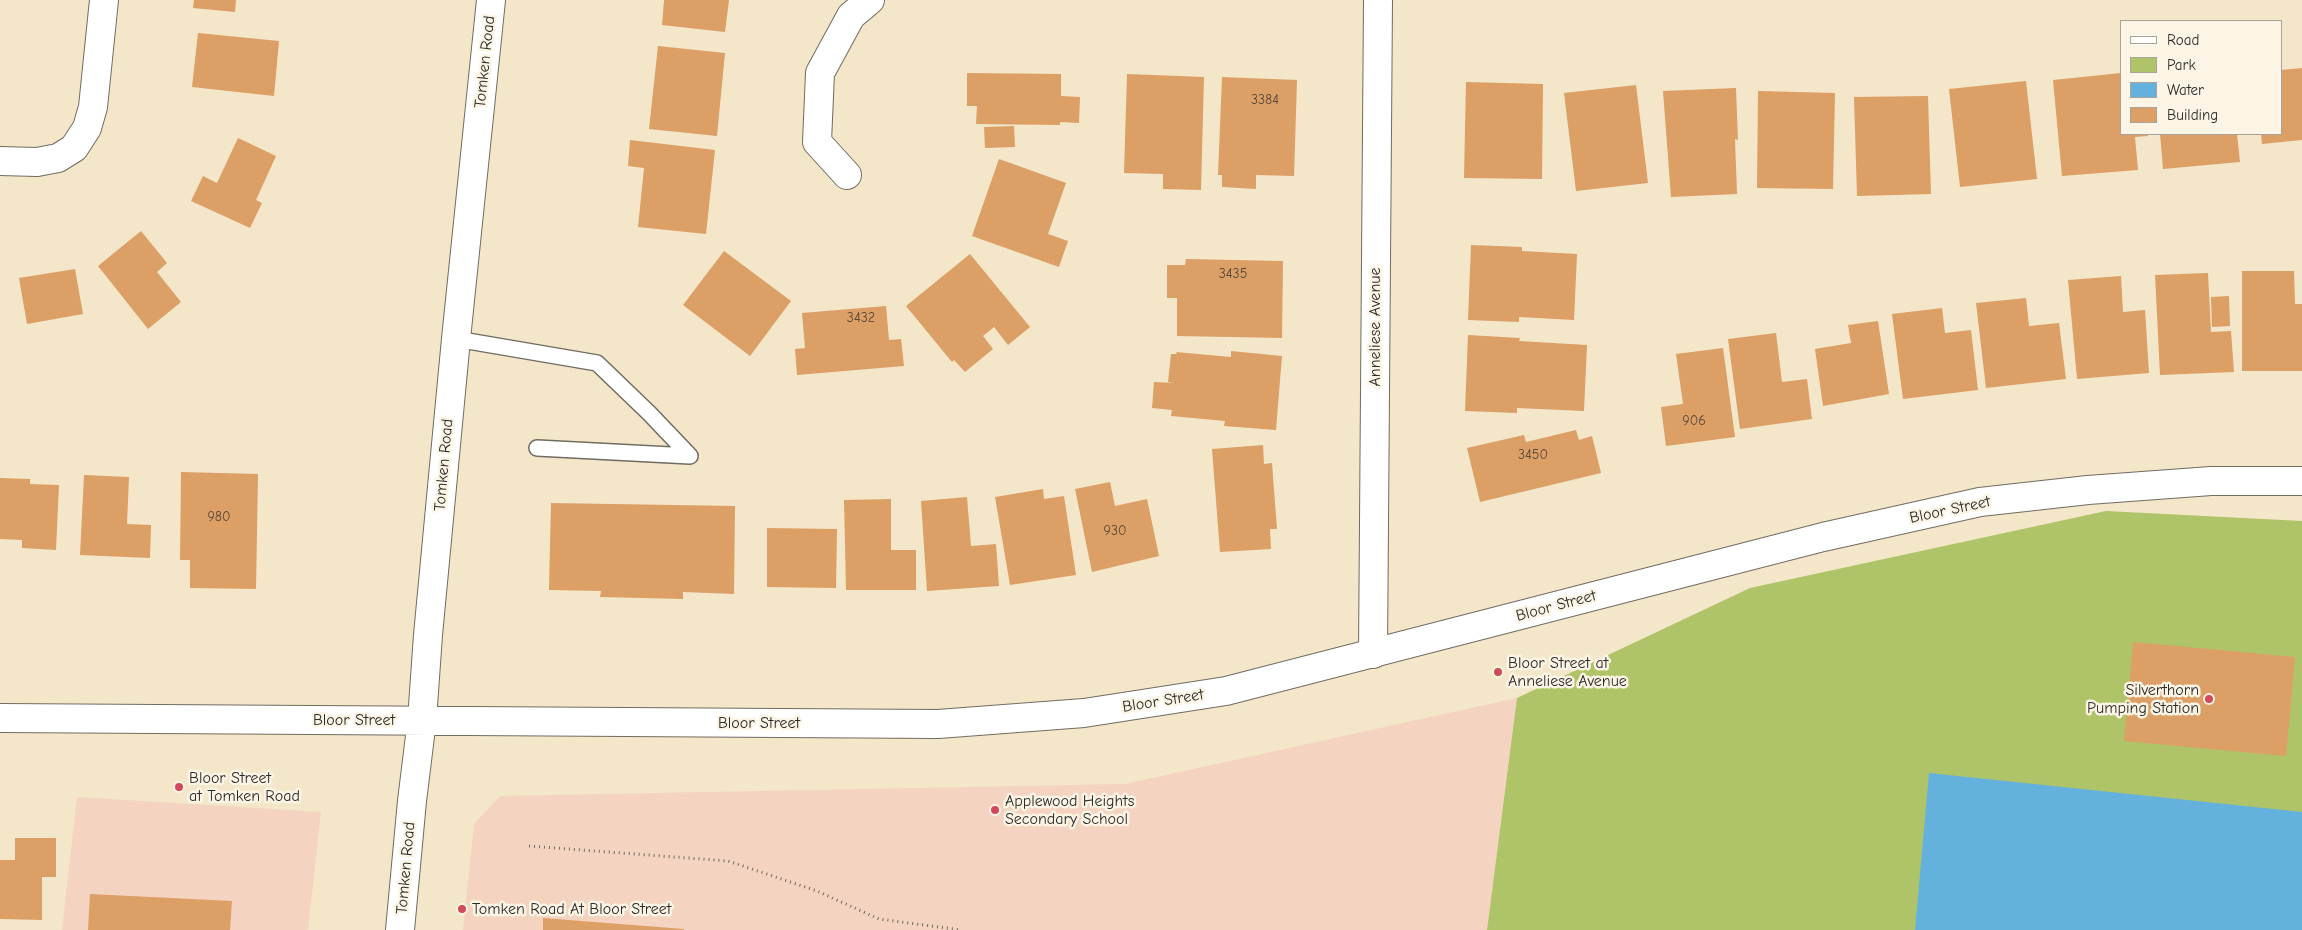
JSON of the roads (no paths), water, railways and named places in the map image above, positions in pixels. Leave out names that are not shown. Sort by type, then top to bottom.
[{"type":"street","points":[[0,162],[37,162],[58,158],[74,148],[87,128],[93,107],[104,0]]},
{"type":"street","name":"Tomken Road","points":[[400,930],[412,801],[422,720],[456,339],[491,0]]},
{"type":"street","points":[[847,175],[817,142],[820,73],[851,16],[870,0]]},
{"type":"street","name":"Anneliese Avenue","points":[[1373,654],[1378,0]]},
{"type":"street","name":"Bloor Street","points":[[0,718],[938,724],[1084,713],[1226,691],[1823,537],[1980,502],[2088,490],[2211,482],[2302,481]]},
{"type":"lane","points":[[456,339],[597,363],[690,456],[537,448]]},
{"type":"water","points":[[1929,773],[2302,812],[2302,930],[1915,930]]},
{"type":"place","name":"Bloor Street at Anneliese Avenue","points":[[1498,672]]},
{"type":"place","name":"Silverthorn Pumping Station","points":[[2209,699]]},
{"type":"place","name":"Bloor Street at Tomken Road","points":[[179,787]]},
{"type":"place","name":"Applewood Heights Secondary School","points":[[995,810]]},
{"type":"place","name":"Tomken Road At Bloor Street","points":[[462,909]]}]
